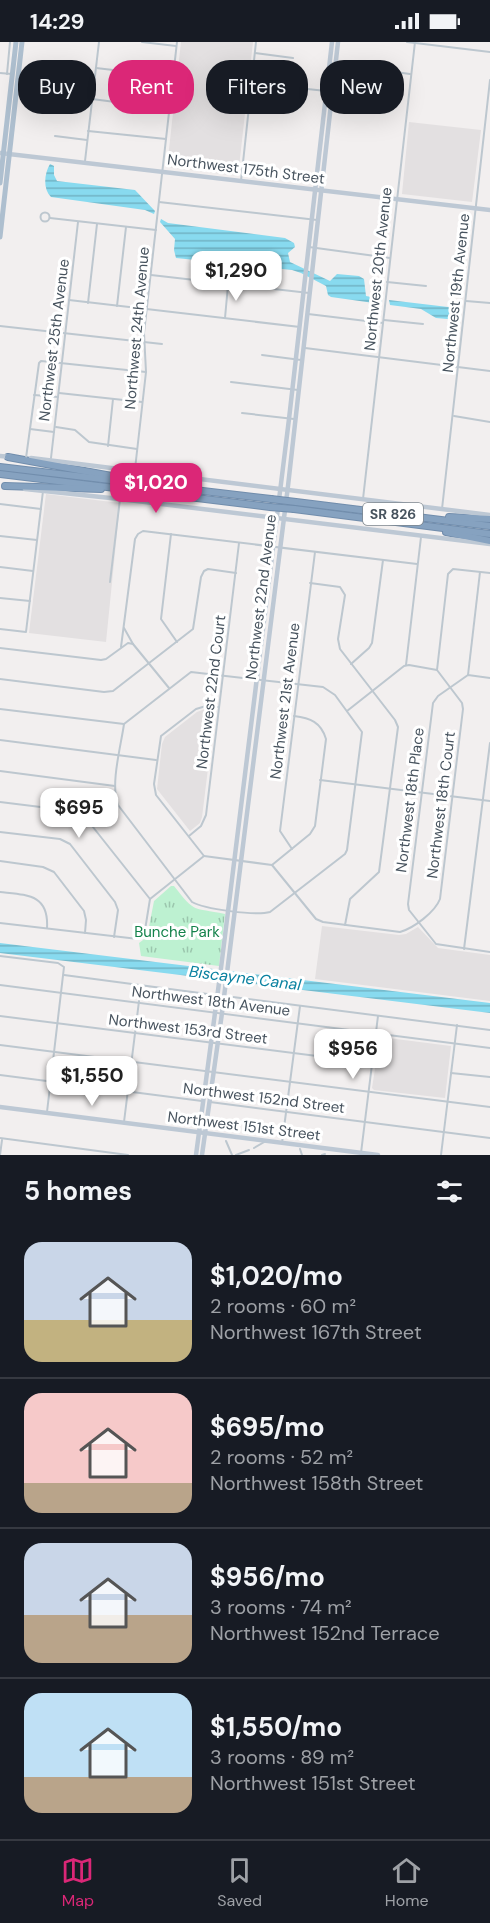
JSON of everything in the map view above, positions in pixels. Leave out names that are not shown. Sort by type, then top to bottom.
[{"type":"highway","points":[[8,457],[161,487]]},
{"type":"highway","name":"SR 826","points":[[0,467],[161,487],[490,534]]},
{"type":"highway","name":"SR 826","points":[[0,474],[131,490],[271,503]]},
{"type":"highway","points":[[3,485],[131,490]]},
{"type":"highway","name":"SR 826","points":[[295,506],[394,514],[490,526]]},
{"type":"highway","points":[[394,514],[490,519]]},
{"type":"highway","points":[[416,525],[490,542]]},
{"type":"main road","points":[[0,183],[16,42]]},
{"type":"main road","points":[[12,74],[22,42]]},
{"type":"main road","points":[[0,237],[4,153]]},
{"type":"street","points":[[10,42],[12,74]]},
{"type":"street","points":[[99,42],[96,68],[108,69]]},
{"type":"street","points":[[142,42],[176,44]]},
{"type":"street","points":[[254,60],[256,42]]},
{"type":"street","name":"Northwest 22nd Avenue","points":[[329,60],[332,42]]},
{"type":"street","name":"Northwest 22nd Avenue","points":[[336,60],[338,42]]},
{"type":"street","points":[[407,42],[490,52]]},
{"type":"street","name":"Northwest 20th Avenue","points":[[363,500],[415,42]]},
{"type":"street","name":"Northwest 24th Avenue","points":[[175,60],[176,44]]},
{"type":"street","points":[[255,53],[293,58]]},
{"type":"street","points":[[0,73],[18,75]]},
{"type":"street","points":[[404,73],[410,74]]},
{"type":"street","name":"Northwest 19th Avenue","points":[[442,509],[490,80]]},
{"type":"street","points":[[85,162],[90,114]]},
{"type":"street","name":"Northwest 24th Avenue","points":[[135,472],[146,372],[144,333],[168,114]]},
{"type":"street","points":[[241,181],[249,114]]},
{"type":"street","name":"Northwest 22nd Avenue","points":[[319,189],[324,114]]},
{"type":"street","name":"Northwest 22nd Avenue","points":[[300,347],[306,314],[329,114]]},
{"type":"street","points":[[88,130],[166,139]]},
{"type":"street","points":[[55,136],[87,140]]},
{"type":"street","name":"Northwest 175th Street","points":[[4,153],[490,210]]},
{"type":"street","points":[[159,202],[315,220]]},
{"type":"street","points":[[50,218],[156,230]]},
{"type":"street","name":"Northwest 25th Avenue","points":[[50,461],[78,222]]},
{"type":"street","points":[[88,303],[97,224]]},
{"type":"street","points":[[117,306],[126,227]]},
{"type":"street","points":[[312,248],[390,258]]},
{"type":"street","points":[[151,275],[307,292]]},
{"type":"street","points":[[387,282],[426,286]]},
{"type":"street","points":[[225,318],[228,284]]},
{"type":"street","name":"Northwest 22nd Avenue","points":[[260,680],[287,490],[300,327],[307,292]]},
{"type":"street","points":[[69,300],[300,327]]},
{"type":"street","points":[[465,301],[490,303]]},
{"type":"street","points":[[306,314],[423,324]]},
{"type":"street","points":[[0,326],[162,344]]},
{"type":"street","points":[[300,347],[490,370]]},
{"type":"street","points":[[262,355],[299,360]]},
{"type":"street","points":[[26,458],[37,366],[41,361],[146,372]]},
{"type":"street","points":[[231,382],[295,390]]},
{"type":"street","points":[[59,393],[142,402]]},
{"type":"street","points":[[34,395],[58,397]]},
{"type":"street","points":[[108,446],[113,399]]},
{"type":"street","points":[[242,413],[292,419]]},
{"type":"street","points":[[453,416],[490,422]]},
{"type":"street","name":"Northwest 22nd Avenue","points":[[202,1155],[203,1101],[217,995],[224,968],[260,680],[280,490],[292,419]]},
{"type":"street","points":[[55,427],[75,430],[89,442],[137,449]]},
{"type":"street","points":[[30,429],[54,432]]},
{"type":"street","points":[[0,456],[490,514]]},
{"type":"street","points":[[3,485],[490,542]]},
{"type":"street","points":[[0,629],[26,632],[43,491]]},
{"type":"street","points":[[110,582],[120,499]]},
{"type":"street","points":[[0,504],[41,509]]},
{"type":"street","points":[[121,647],[135,539],[140,532],[417,564]]},
{"type":"street","points":[[171,534],[161,619],[177,642]]},
{"type":"street","points":[[406,665],[422,535]]},
{"type":"street","points":[[0,536],[37,540]]},
{"type":"street","name":"Northwest 22nd Court","points":[[189,836],[201,826],[206,815],[239,543]]},
{"type":"street","name":"Northwest 21st Avenue","points":[[292,849],[280,831],[315,552]]},
{"type":"street","points":[[351,664],[372,643],[383,560]]},
{"type":"street","points":[[0,567],[33,571]]},
{"type":"street","points":[[347,711],[406,665],[432,667],[437,670],[448,574],[453,568],[490,573]]},
{"type":"street","points":[[0,679],[109,692],[117,689],[193,629],[201,577],[204,571],[208,569],[236,573]]},
{"type":"street","points":[[480,572],[468,675],[490,678]]},
{"type":"street","points":[[310,583],[340,587],[345,595],[339,646],[398,727],[379,872],[350,898],[345,925]]},
{"type":"street","points":[[0,598],[30,601]]},
{"type":"street","points":[[124,634],[169,688]]},
{"type":"street","points":[[0,648],[96,660],[106,658],[127,644],[129,638]]},
{"type":"street","points":[[122,642],[134,644]]},
{"type":"street","name":"Northwest 18th Court","points":[[418,921],[436,907],[440,898],[464,709],[451,686],[437,670]]},
{"type":"street","points":[[191,672],[260,680],[327,689],[335,695],[360,727],[362,736],[357,784],[347,850],[345,854],[270,912],[256,913],[197,905],[192,902],[118,805],[115,786],[124,724],[191,672]]},
{"type":"street","name":"Northwest 18th Place","points":[[418,921],[409,910],[408,904],[433,703],[438,696],[468,675]]},
{"type":"street","points":[[204,856],[154,790],[156,760],[159,741],[165,732],[201,706],[219,707]]},
{"type":"street","points":[[0,709],[124,724]]},
{"type":"street","points":[[272,865],[310,834],[315,826],[325,736],[313,719],[294,716]]},
{"type":"street","points":[[0,740],[156,760]]},
{"type":"street","points":[[464,949],[490,742]]},
{"type":"street","points":[[0,771],[115,786]]},
{"type":"street","points":[[321,780],[490,801]]},
{"type":"street","points":[[0,802],[81,812],[150,898]]},
{"type":"street","points":[[0,832],[60,839],[70,844],[117,907],[114,937]]},
{"type":"street","points":[[0,922],[114,937],[142,938],[150,898],[204,856],[272,865],[316,919],[400,932],[418,921],[436,944],[490,952]]},
{"type":"street","points":[[0,861],[43,867],[54,872],[84,911],[85,933]]},
{"type":"street","points":[[0,892],[36,899],[46,911],[46,928]]},
{"type":"street","points":[[0,956],[58,963],[64,967],[47,1112]]},
{"type":"street","points":[[63,975],[217,995]]},
{"type":"street","name":"Northwest 22nd Avenue","points":[[196,1155],[210,1102],[224,996],[222,982]]},
{"type":"street","name":"Northwest 18th Avenue","points":[[0,985],[490,1048]]},
{"type":"street","points":[[124,1122],[141,985]]},
{"type":"street","points":[[224,996],[490,1029]]},
{"type":"street","points":[[282,1143],[300,1005]]},
{"type":"street","points":[[361,1153],[378,1015]]},
{"type":"street","name":"Northwest 153rd Street","points":[[0,1016],[372,1063]]},
{"type":"street","points":[[441,1155],[457,1025]]},
{"type":"street","points":[[0,1045],[490,1107]]},
{"type":"street","points":[[451,1073],[490,1077]]},
{"type":"street","name":"Northwest 152nd Street","points":[[0,1075],[490,1138]]},
{"type":"street","name":"Northwest 151st Street","points":[[0,1107],[378,1155]]},
{"type":"street","points":[[0,1155],[1,1138],[128,1155]]},
{"type":"street","points":[[226,1141],[234,1155],[249,1150]]},
{"type":"street","points":[[254,1148],[263,1145],[266,1141]]},
{"type":"street","points":[[300,1149],[302,1155]]},
{"type":"shaded area","points":[[181,42],[253,42],[251,60],[206,60],[206,114],[245,114],[238,176],[167,167],[173,114],[194,114],[194,60],[179,60]]},
{"type":"shaded area","points":[[409,122],[481,130],[472,202],[402,194]]},
{"type":"shaded area","points":[[46,494],[120,503],[106,642],[29,633]]},
{"type":"shaded area","points":[[205,709],[215,712],[202,817],[200,823],[190,831],[157,789],[162,744],[165,737],[197,712]]},
{"type":"shaded area","points":[[322,926],[399,935],[418,927],[438,948],[490,955],[490,1001],[315,979]]},
{"type":"shaded area","points":[[380,1037],[451,1046],[445,1098],[374,1090],[372,1088]]},
{"type":"green space","name":"Bunche Park","points":[[174,886],[195,908],[225,914],[219,966],[141,956],[139,943],[147,937],[154,901]]},
{"type":"green space","points":[[198,915],[217,917],[211,960],[192,958]]},
{"type":"water","points":[[50,164],[54,166],[57,181],[135,190],[155,211],[154,214],[145,210],[51,197],[45,181]]},
{"type":"water","points":[[161,219],[168,223],[285,238],[294,243],[295,247],[288,253],[290,262],[330,281],[337,274],[359,276],[364,279],[366,296],[382,299],[381,304],[331,297],[328,295],[326,286],[292,270],[176,258],[175,239],[160,222]]},
{"type":"water","points":[[389,300],[448,307],[460,314],[459,320],[436,318],[421,309],[390,305]]},
{"type":"water","name":"Biscayne Canal","points":[[0,943],[490,1003],[490,1013],[0,953]]}]
